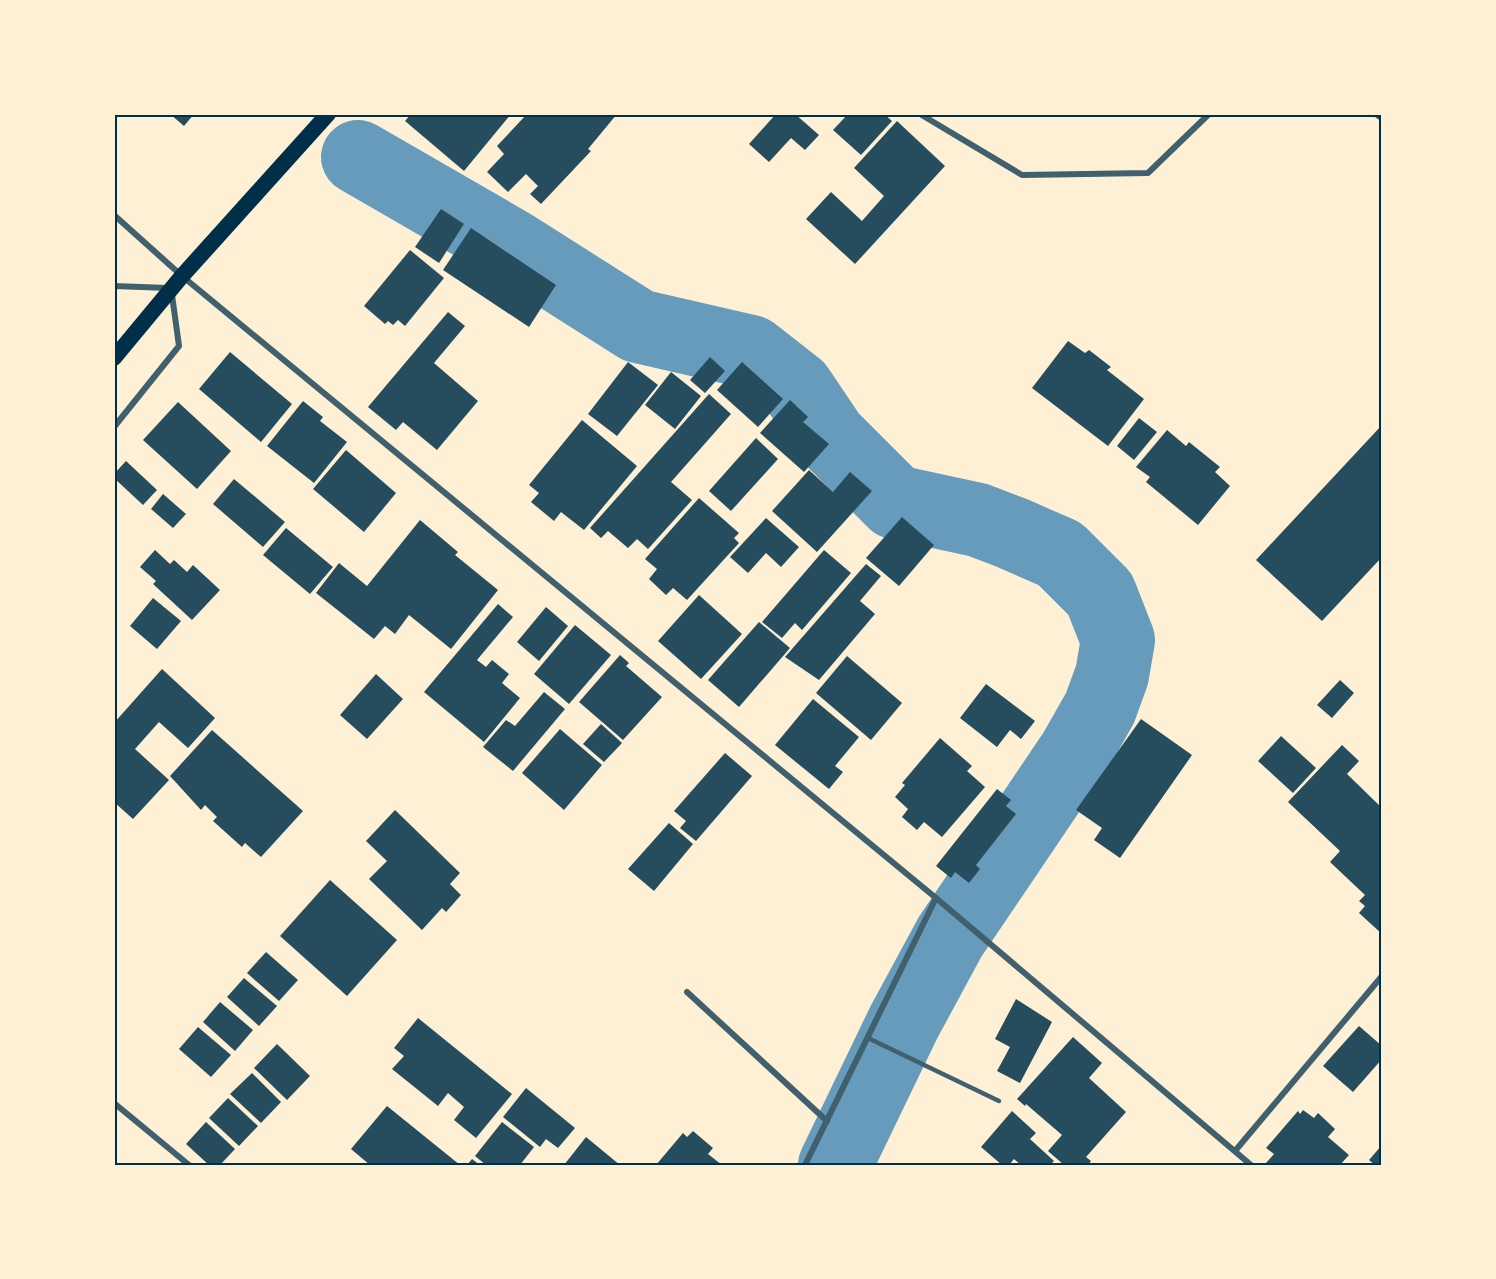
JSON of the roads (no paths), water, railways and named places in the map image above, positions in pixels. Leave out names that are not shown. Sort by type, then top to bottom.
[{"type":"highway","points":[[114,358],[176,282],[328,114]]},
{"type":"street","points":[[920,114],[1022,176],[1148,173],[1209,114]]},
{"type":"street","points":[[114,215],[176,282],[936,898],[1251,1165]]},
{"type":"street","points":[[114,286],[176,282]]},
{"type":"street","points":[[114,427],[179,346],[176,282]]},
{"type":"street","points":[[806,1165],[936,898]]},
{"type":"street","points":[[1235,1150],[1382,976]]},
{"type":"street","points":[[687,992],[827,1121]]},
{"type":"street","points":[[114,1103],[189,1165]]},
{"type":"lane","points":[[868,1038],[999,1101]]},
{"type":"waterway","points":[[358,157],[512,246],[638,326],[751,352],[797,388],[830,437],[895,502],[978,520],[1060,554],[1100,594],[1118,640],[1112,675],[1100,708],[1075,752],[950,937],[904,1022],[835,1165]]}]
